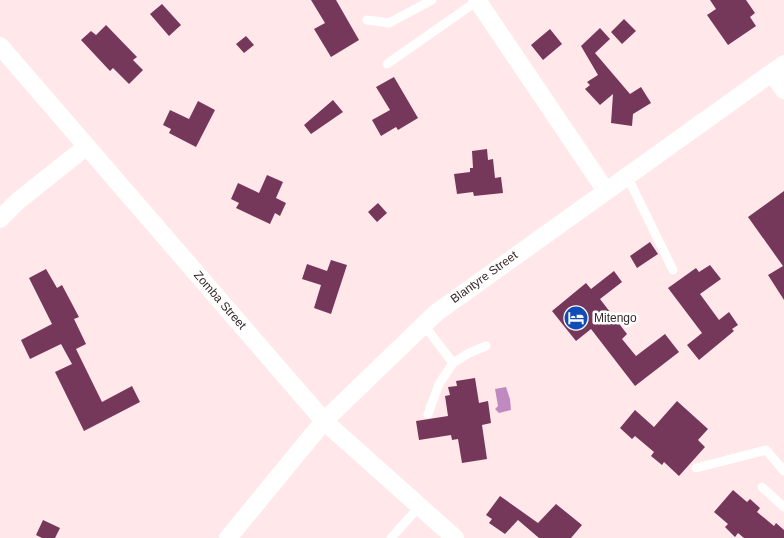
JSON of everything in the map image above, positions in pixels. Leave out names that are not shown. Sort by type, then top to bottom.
[{"type":"street","points":[[477,0],[606,191]]},
{"type":"street","name":"Zomba Street","points":[[0,46],[324,421],[456,538]]},
{"type":"street","points":[[778,69],[784,90]]},
{"type":"street","name":"Blantyre Street","points":[[228,538],[324,421],[422,324],[472,285],[778,69]]},
{"type":"street","points":[[0,219],[18,201],[87,146]]},
{"type":"lane","points":[[367,20],[389,24],[432,0]]},
{"type":"lane","points":[[387,64],[477,0]]},
{"type":"lane","points":[[627,176],[673,270]]},
{"type":"lane","points":[[422,324],[454,363]]},
{"type":"lane","points":[[428,414],[439,384],[454,363],[469,353],[486,346]]},
{"type":"lane","points":[[696,468],[766,450],[784,471]]},
{"type":"lane","points":[[762,486],[784,507]]},
{"type":"lane","points":[[391,538],[420,506]]},
{"type":"shaded area","points":[[506,387],[511,410],[499,413],[495,409],[498,406],[495,389]]},
{"type":"building","points":[[311,0],[336,0],[359,40],[331,57],[314,29],[325,23]]},
{"type":"building","points":[[710,0],[746,0],[755,13],[750,17],[756,26],[728,45],[707,15],[716,9]]},
{"type":"building","points":[[162,4],[181,25],[169,36],[150,14]]},
{"type":"building","points":[[624,19],[636,31],[622,44],[611,32]]},
{"type":"building","points":[[106,25],[137,57],[133,60],[143,70],[129,84],[113,68],[110,71],[81,40],[91,31],[96,35]]},
{"type":"building","points":[[600,28],[610,39],[595,53],[630,94],[641,87],[651,103],[633,114],[632,126],[611,123],[613,94],[600,105],[585,89],[590,85],[587,82],[598,75],[581,46]]},
{"type":"building","points":[[550,29],[562,44],[543,60],[531,45]]},
{"type":"building","points":[[246,36],[254,45],[244,53],[236,44]]},
{"type":"building","points":[[394,77],[418,118],[398,130],[396,127],[381,136],[372,120],[390,110],[376,87]]},
{"type":"building","points":[[333,100],[343,112],[311,134],[304,125]]},
{"type":"building","points":[[198,101],[215,110],[196,147],[169,133],[171,129],[163,125],[170,110],[189,119]]},
{"type":"building","points":[[487,149],[488,160],[493,159],[495,178],[501,177],[503,193],[474,196],[473,192],[457,194],[454,174],[470,172],[470,168],[473,168],[472,151]]},
{"type":"building","points":[[267,175],[283,182],[276,198],[286,203],[280,216],[275,213],[270,224],[236,208],[239,203],[231,199],[238,183],[259,193]]},
{"type":"building","points":[[784,191],[784,300],[768,275],[783,266],[748,217]]},
{"type":"building","points":[[378,203],[387,213],[377,222],[368,212]]},
{"type":"building","points":[[650,242],[658,254],[637,268],[630,256]]},
{"type":"building","points":[[331,260],[347,265],[331,314],[314,308],[321,285],[302,279],[307,264],[327,271]]},
{"type":"building","points":[[710,265],[721,279],[700,294],[719,320],[729,312],[738,325],[732,329],[734,331],[699,360],[687,345],[702,333],[668,288],[696,268],[699,272]]},
{"type":"building","points":[[46,269],[57,288],[62,285],[79,317],[74,319],[86,344],[76,349],[102,402],[132,386],[140,402],[84,431],[55,372],[72,364],[61,344],[30,359],[21,340],[52,324],[29,278]]},
{"type":"building","points":[[614,271],[622,282],[600,299],[627,334],[622,339],[636,356],[665,334],[679,352],[635,386],[591,329],[576,341],[552,311],[586,283],[591,289]]},
{"type":"building","points":[[475,378],[479,403],[488,401],[491,423],[482,425],[487,459],[462,463],[458,439],[452,440],[451,435],[419,440],[416,421],[448,416],[445,396],[450,395],[448,387],[457,386],[456,381]]},
{"type":"building","points":[[677,401],[708,429],[698,440],[705,447],[679,476],[664,462],[662,465],[651,456],[654,452],[635,436],[632,439],[620,428],[635,410],[654,427]]},
{"type":"building","points":[[733,490],[747,502],[750,499],[760,508],[757,512],[774,526],[776,523],[784,530],[784,538],[744,538],[738,533],[735,537],[725,527],[728,524],[714,512]]},
{"type":"building","points":[[500,496],[538,523],[556,504],[582,525],[571,538],[539,538],[518,520],[505,534],[489,523],[492,519],[486,515]]},
{"type":"building","points":[[43,520],[60,528],[55,538],[42,538],[36,535]]},
{"type":"place","name":"Mitengo","points":[[576,318]]}]
